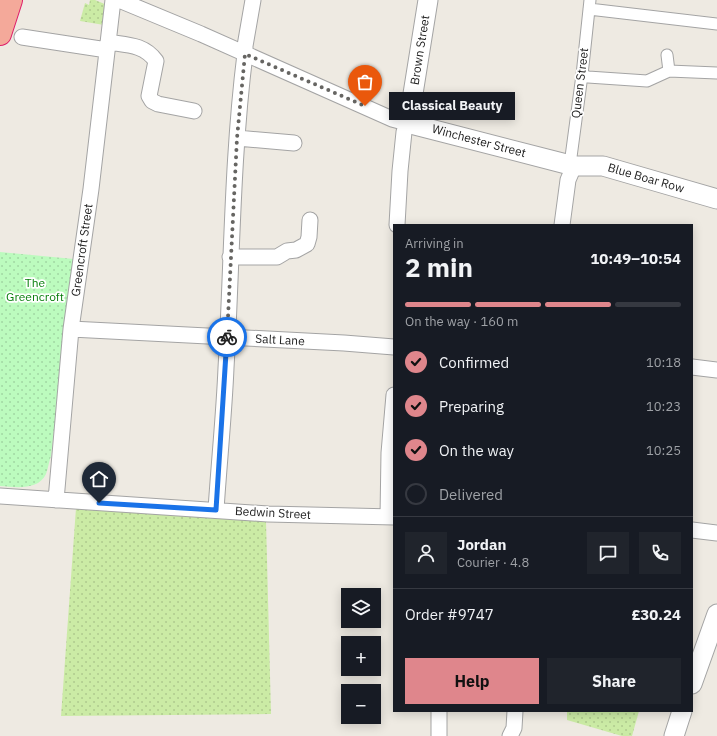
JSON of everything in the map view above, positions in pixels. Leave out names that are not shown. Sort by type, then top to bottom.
[{"type":"highway","points":[[0,34],[11,0]]},
{"type":"street","name":"Greencroft Street","points":[[56,500],[71,329],[84,243],[114,0]]},
{"type":"street","name":"Winchester Street","points":[[119,0],[392,118],[574,166]]},
{"type":"street","points":[[216,510],[227,338],[237,138],[245,54],[244,46],[253,0]]},
{"type":"street","name":"Brown Street","points":[[407,123],[428,0]]},
{"type":"street","points":[[590,4],[717,24]]},
{"type":"street","name":"Queen Street","points":[[574,166],[571,157],[590,4]]},
{"type":"street","points":[[22,37],[108,46],[138,46],[146,50],[156,61],[149,96],[152,101],[158,104],[194,111]]},
{"type":"street","points":[[667,55],[669,71]]},
{"type":"street","points":[[582,75],[588,77],[647,81],[669,71],[717,73]]},
{"type":"street","points":[[397,224],[403,140],[407,123]]},
{"type":"street","points":[[237,138],[294,143]]},
{"type":"street","points":[[562,224],[568,180],[574,166]]},
{"type":"street","name":"Blue Boar Row","points":[[574,166],[603,166],[717,199]]},
{"type":"street","points":[[230,257],[277,257],[287,252],[296,250],[307,244],[309,238],[310,220]]},
{"type":"street","name":"Salt Lane","points":[[71,329],[393,347]]},
{"type":"street","points":[[693,367],[717,370]]},
{"type":"street","points":[[391,517],[389,453],[393,407]]},
{"type":"street","name":"Bedwin Street","points":[[0,496],[268,514],[391,517]]},
{"type":"street","points":[[693,530],[717,533]]},
{"type":"street","points":[[693,681],[717,614]]},
{"type":"street","points":[[439,712],[439,736]]},
{"type":"street","points":[[510,736],[514,728],[515,712]]},
{"type":"street","points":[[674,736],[682,712]]},
{"type":"green space","points":[[90,0],[95,0],[107,5],[104,25],[80,21],[85,3],[89,5]]},
{"type":"green space","name":"The Greencroft","points":[[0,252],[74,259],[51,456],[46,474],[42,479],[32,486],[26,487],[0,486]]},
{"type":"green space","points":[[76,508],[266,521],[271,714],[61,716]]},
{"type":"green space","points":[[567,712],[639,712],[632,736],[622,736],[567,720]]},
{"type":"way so far","points":[[227,337],[237,138],[245,54],[365,106]]},
{"type":"place","name":"Classical Beauty","points":[[365,106]]},
{"type":"route","points":[[99,503],[216,510],[227,337]]}]
